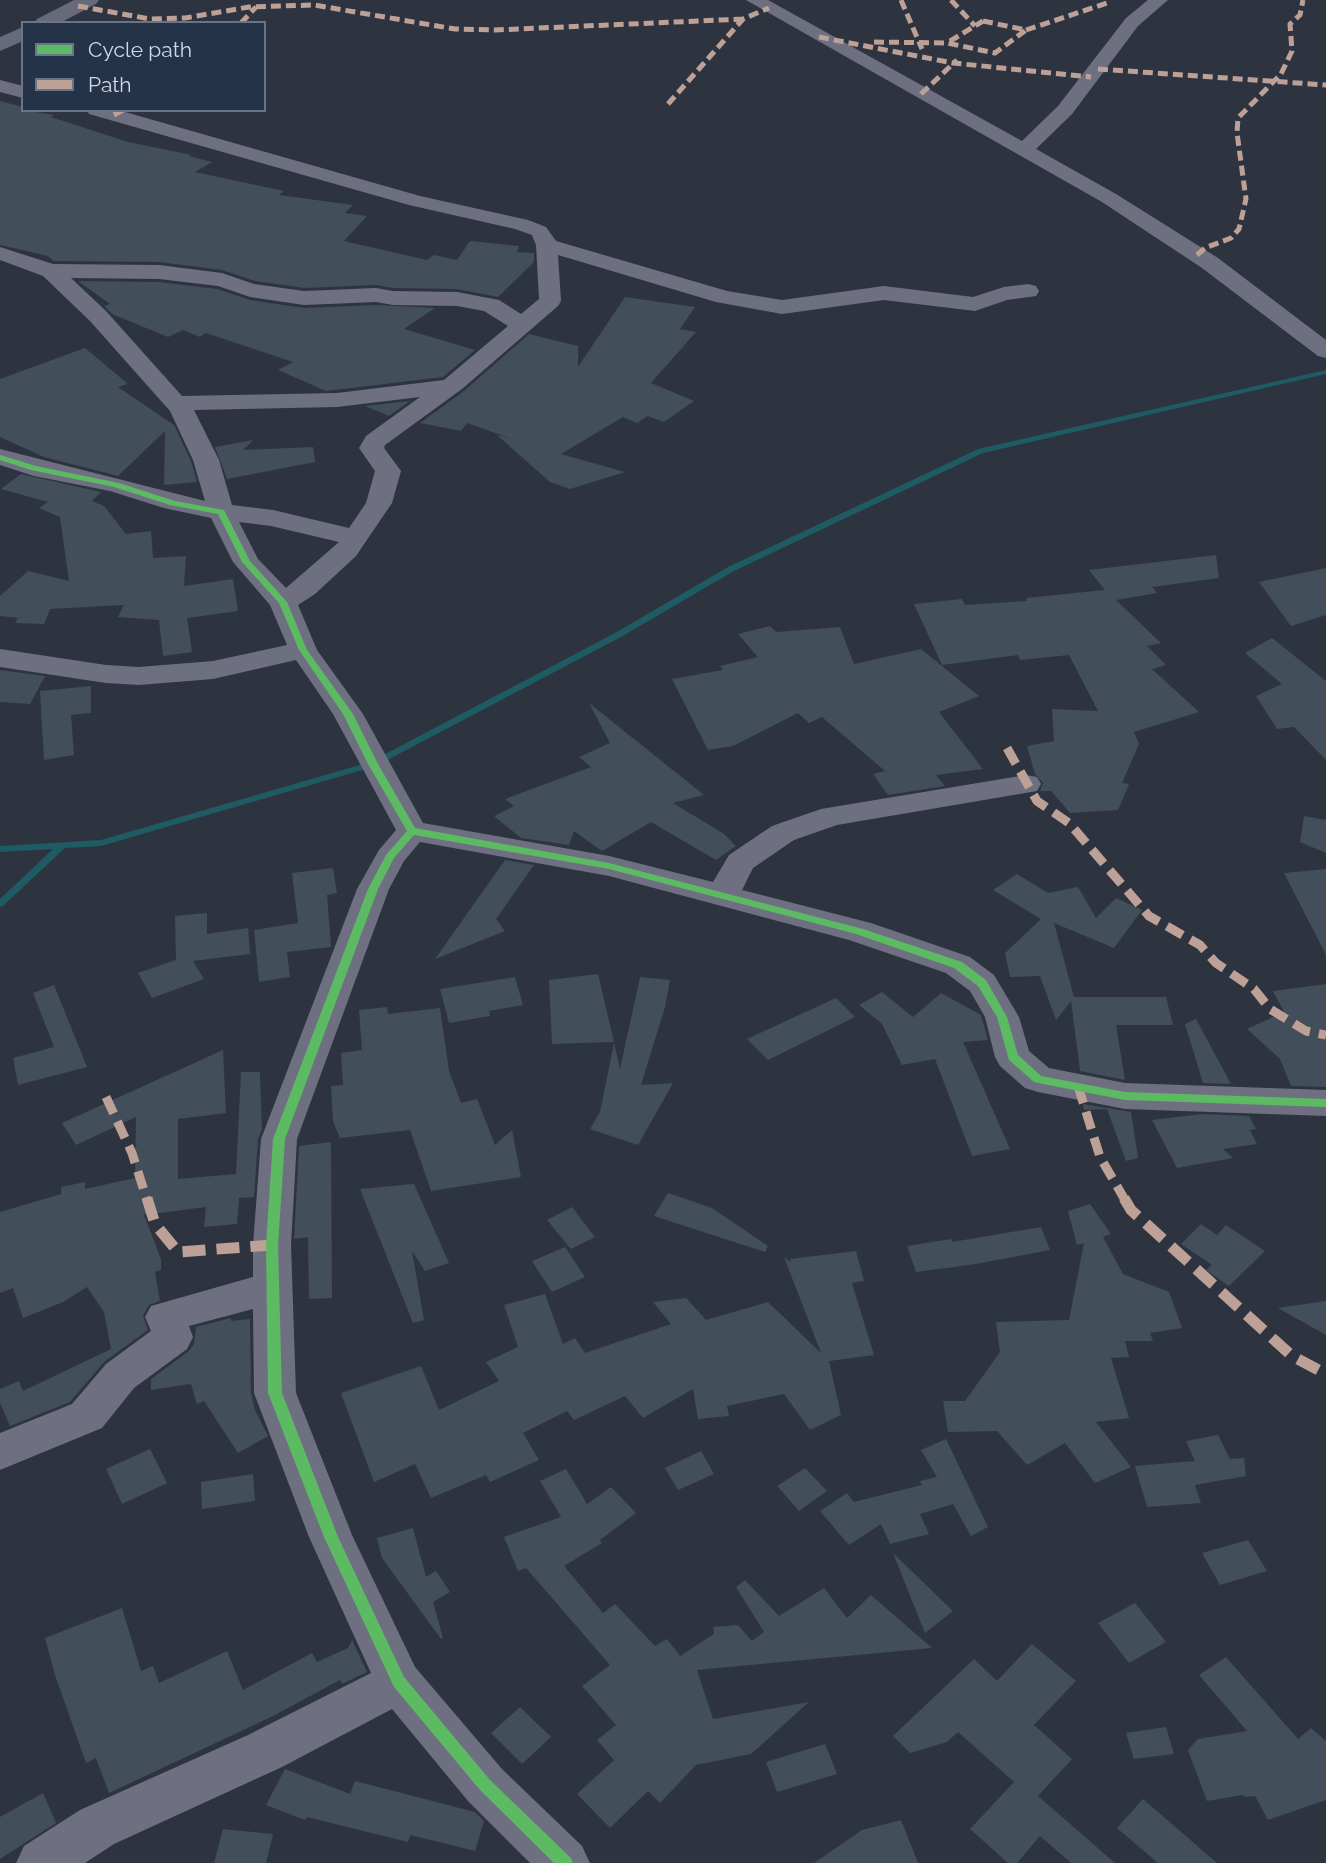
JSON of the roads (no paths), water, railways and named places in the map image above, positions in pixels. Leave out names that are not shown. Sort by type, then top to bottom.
[{"type":"street","points":[[48,21],[89,0]]},
{"type":"street","points":[[755,0],[1109,198],[1210,263],[1324,349]]},
{"type":"street","points":[[1024,149],[1065,110],[1132,22],[1159,0]]},
{"type":"street","points":[[788,19],[804,6]]},
{"type":"street","points":[[0,45],[21,34]]},
{"type":"street","points":[[0,86],[21,91]]},
{"type":"street","points":[[103,112],[416,201],[521,224],[539,231],[547,245],[550,301],[449,387],[375,441],[371,448],[388,471],[379,503],[347,550],[305,588],[283,602]]},
{"type":"street","points":[[547,245],[724,298],[782,307],[884,293],[975,304],[1004,294],[1028,291]]},
{"type":"street","points":[[0,253],[51,271],[159,272],[222,279],[250,290],[304,298],[376,295],[393,298],[457,299],[491,305],[513,320],[527,322]]},
{"type":"street","points":[[51,271],[99,316],[190,424],[206,460],[221,512],[246,562],[283,602],[303,650],[348,714],[412,831],[609,866],[859,931],[958,965],[982,983],[1002,1017],[1013,1057],[1038,1079],[1125,1096],[1326,1103]]},
{"type":"street","points":[[175,403],[338,400],[449,387]]},
{"type":"street","points":[[0,457],[34,468],[116,485],[173,503],[273,518],[311,529],[356,537]]},
{"type":"street","points":[[0,658],[106,674],[139,676],[213,670],[303,650]]},
{"type":"street","points":[[723,895],[740,862],[783,833],[832,816],[1026,784]]},
{"type":"street","points":[[412,831],[390,857],[373,889],[279,1139],[272,1245],[275,1393],[331,1537],[399,1682],[485,1784],[565,1863]]},
{"type":"street","points":[[0,1452],[43,1437],[87,1416],[120,1376],[173,1337],[165,1317],[272,1288]]},
{"type":"street","points":[[41,1863],[97,1827],[265,1751],[399,1682]]},
{"type":"waterway","points":[[63,845],[101,843],[373,764],[618,635],[731,569],[981,451],[1326,372]]},
{"type":"waterway","points":[[0,849],[63,845]]},
{"type":"waterway","points":[[0,904],[63,845]]}]
